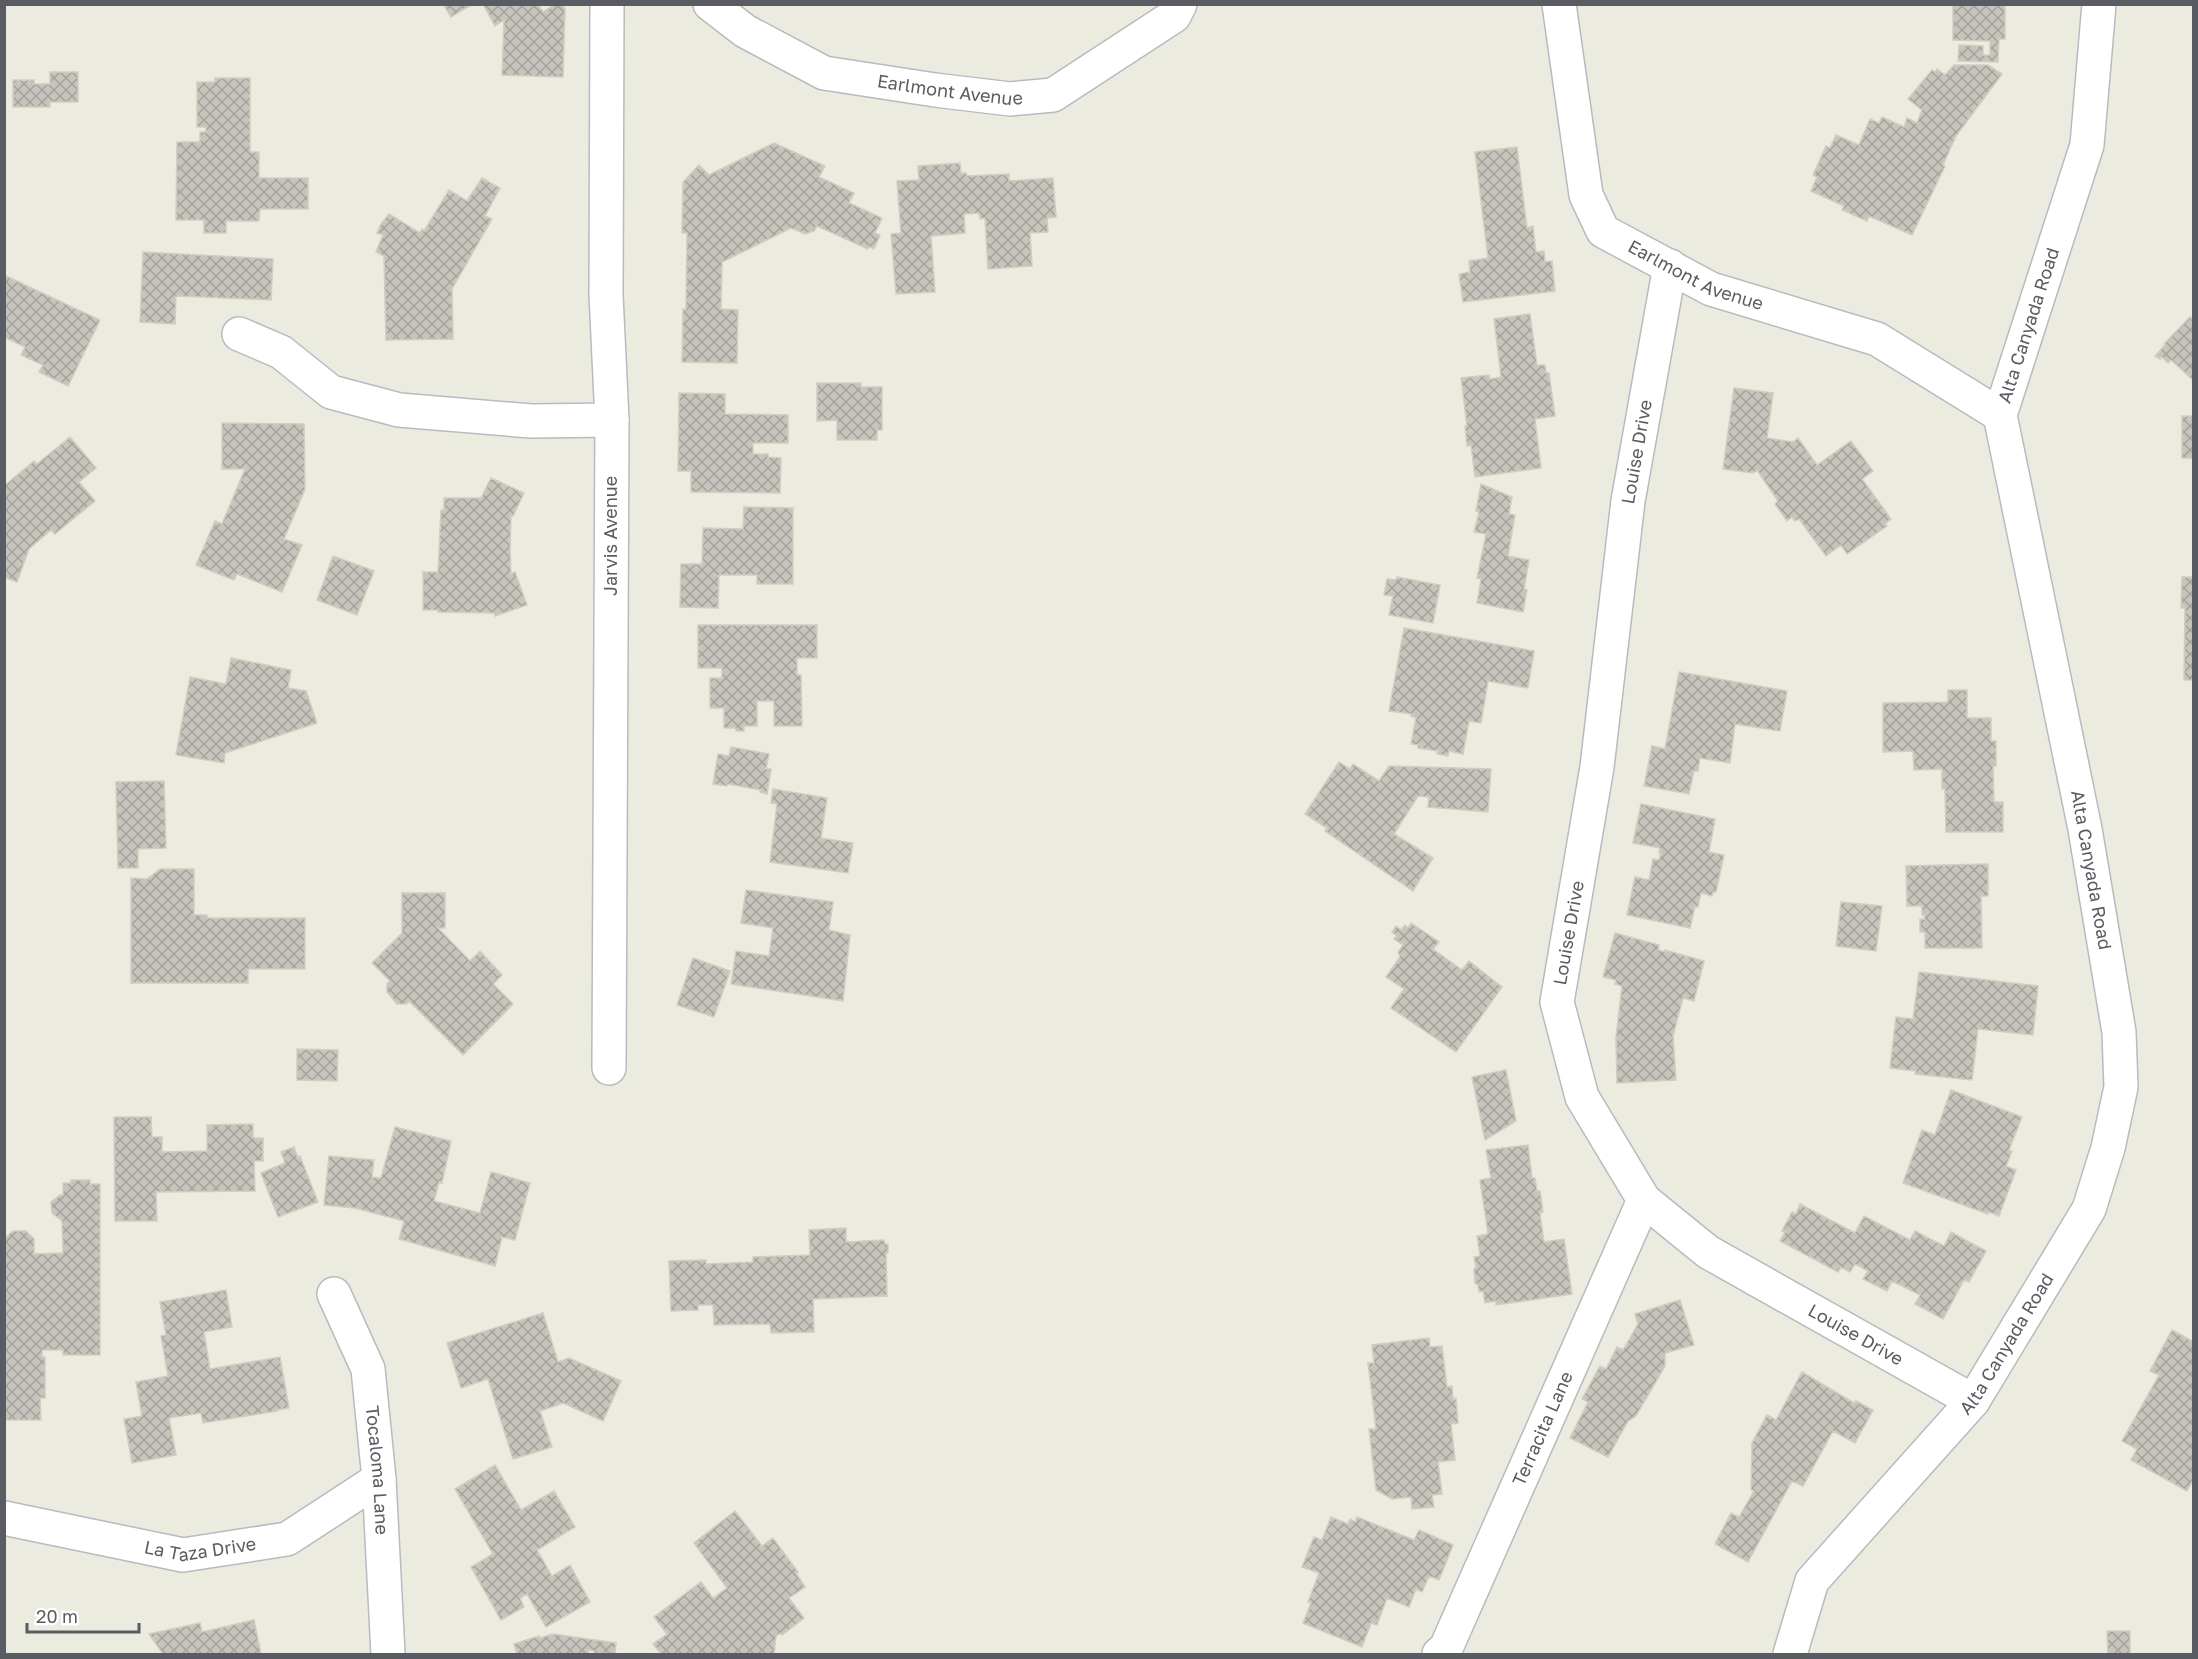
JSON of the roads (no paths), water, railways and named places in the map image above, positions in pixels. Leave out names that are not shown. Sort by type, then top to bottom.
[{"type":"street","name":"Jarvis Avenue","points":[[607,4],[606,295],[612,420],[609,1068]]},
{"type":"street","name":"Earlmont Avenue","points":[[710,4],[745,31],[824,73],[1010,99],[1053,95],[1174,16],[1180,4]]},
{"type":"street","name":"Earlmont Avenue","points":[[1559,4],[1586,195],[1603,231],[1711,289],[1877,339],[2000,415]]},
{"type":"street","name":"Alta Canyada Road","points":[[1790,1654],[1812,1581],[1973,1401],[2089,1209],[2108,1148],[2121,1087],[2119,1032],[2085,829],[2000,415],[2087,145],[2099,4]]},
{"type":"street","name":"Louise Drive","points":[[1670,266],[1628,501],[1597,767],[1557,1002],[1582,1097],[1644,1200],[1708,1252],[1973,1401]]},
{"type":"street","points":[[239,334],[281,352],[330,392],[399,410],[531,421],[612,420]]},
{"type":"street","name":"Terracita Lane","points":[[1439,1654],[1446,1648],[1644,1200]]},
{"type":"street","name":"Tocaloma Lane","points":[[334,1294],[368,1369],[379,1479],[388,1654]]},
{"type":"street","name":"La Taza Drive","points":[[4,1518],[183,1555],[287,1539],[379,1479]]}]
